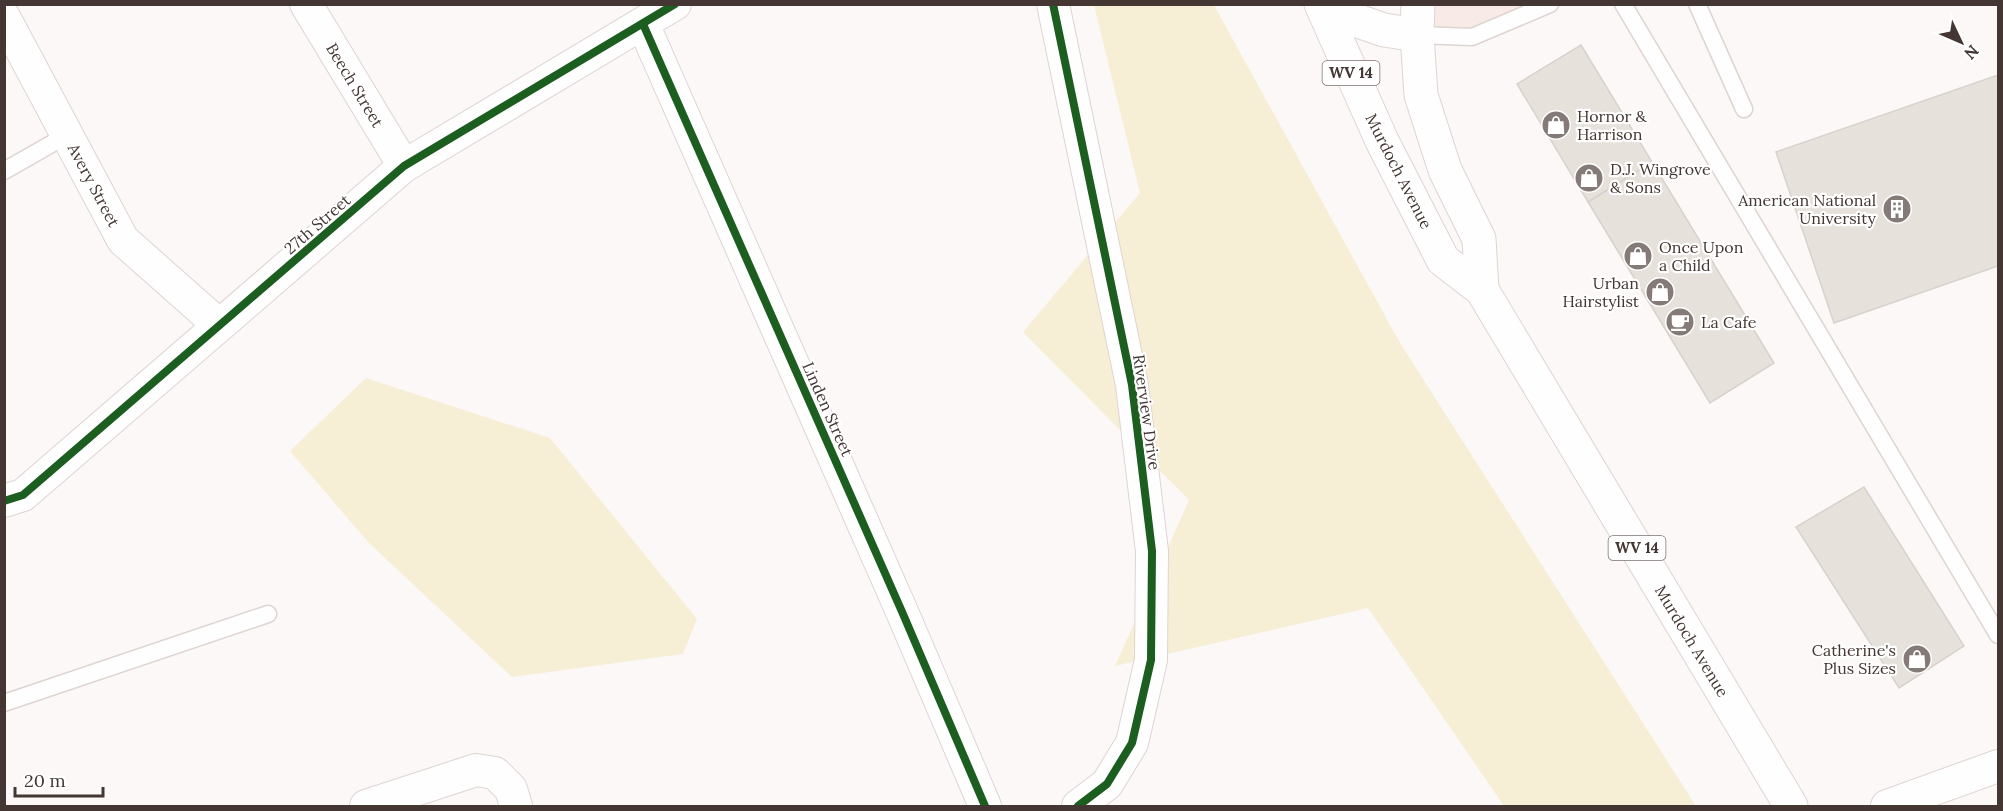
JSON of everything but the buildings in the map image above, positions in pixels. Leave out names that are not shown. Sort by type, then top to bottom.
[{"type":"main road","name":"Murdoch Avenue","points":[[1321,4],[1382,141],[1443,260],[1482,290],[1791,807]]},
{"type":"main road","points":[[1336,4],[1359,21],[1384,30],[1418,20]]},
{"type":"main road","name":"Murdoch Avenue","points":[[1418,20],[1420,94],[1445,170],[1479,239],[1482,290]]},
{"type":"street","name":"Beech Street","points":[[306,4],[404,166]]},
{"type":"street","name":"27th Street","points":[[4,501],[23,495],[404,166],[675,4]]},
{"type":"street","name":"Riverview Drive","points":[[1053,4],[1132,385],[1152,551],[1151,660],[1132,743],[1107,784],[1078,807]]},
{"type":"street","name":"Avery Street","points":[[4,17],[123,240],[219,325]]},
{"type":"street","name":"Linden Street","points":[[644,24],[903,614],[985,807]]},
{"type":"street","points":[[1887,807],[1998,766]]},
{"type":"street","points":[[366,807],[476,770],[495,773],[510,789],[516,807]]},
{"type":"lane","points":[[1418,20],[1472,37],[1550,4]]},
{"type":"lane","points":[[1623,4],[1998,635]]},
{"type":"lane","points":[[1697,4],[1744,109]]},
{"type":"lane","points":[[4,171],[67,135]]},
{"type":"lane","points":[[4,703],[268,614]]},
{"type":"shaded area","points":[[1094,5],[1214,5],[1400,343],[1696,806],[1504,806],[1368,608],[1115,666],[1189,500],[1023,332],[1140,193]]},
{"type":"shaded area","points":[[1418,5],[1550,5],[1472,37],[1417,35]]},
{"type":"shaded area","points":[[366,378],[550,438],[697,619],[683,654],[512,677],[369,543],[290,451]]},
{"type":"cycle path","points":[[4,501],[23,495],[404,166],[675,4]]},
{"type":"cycle path","points":[[1053,4],[1132,385],[1152,551],[1151,660],[1132,743],[1107,784],[1078,806]]},
{"type":"cycle path","points":[[643,24],[903,614],[985,806]]},
{"type":"place","name":"Hornor & Harrison","points":[[1556,125]]},
{"type":"place","name":"D.J. Wingrove & Sons","points":[[1589,178]]},
{"type":"place","name":"American National University","points":[[1897,209]]},
{"type":"place","name":"Once Upon a Child","points":[[1638,256]]},
{"type":"place","name":"Urban Hairstylist","points":[[1660,292]]},
{"type":"place","name":"La Cafe","points":[[1680,322]]},
{"type":"place","name":"Catherine's Plus Sizes","points":[[1917,659]]}]
